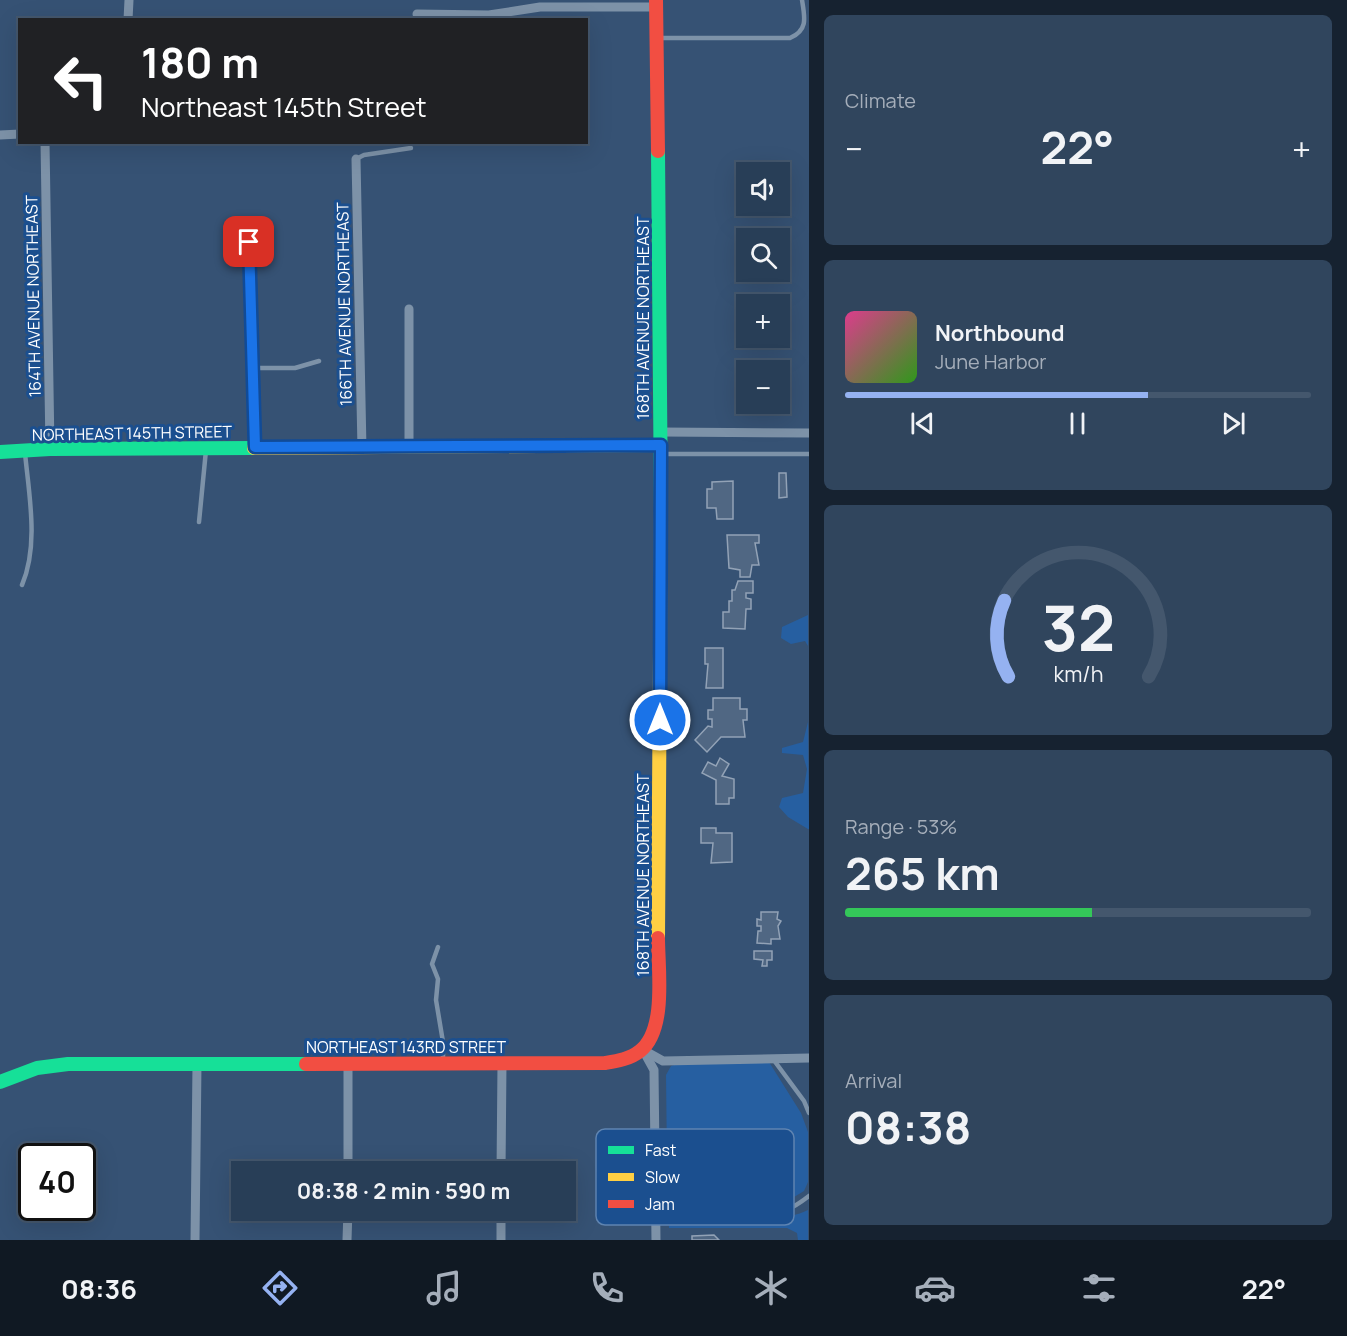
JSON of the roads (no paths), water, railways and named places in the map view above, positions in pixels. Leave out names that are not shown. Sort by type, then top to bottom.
[{"type":"street","points":[[128,18],[129,0]]},
{"type":"street","points":[[417,14],[489,15],[540,8],[657,3]]},
{"type":"street","name":"168TH AVENUE NORTHEAST","points":[[643,1050],[653,1038],[658,1016],[661,444],[657,3]]},
{"type":"street","points":[[0,135],[18,134]]},
{"type":"street","name":"164TH AVENUE NORTHEAST","points":[[45,144],[50,449]]},
{"type":"street","name":"166TH AVENUE NORTHEAST","points":[[356,159],[362,449]]},
{"type":"street","points":[[249,242],[255,447]]},
{"type":"street","points":[[409,309],[410,449]]},
{"type":"street","name":"NORTHEAST 145TH STREET","points":[[0,452],[50,449],[255,447],[410,449],[661,444],[808,433]]},
{"type":"street","points":[[643,1050],[663,1061],[808,1058]]},
{"type":"street","points":[[643,1050],[654,1070],[655,1129]]},
{"type":"street","name":"NORTHEAST 143RD STREET","points":[[0,1082],[37,1068],[68,1064],[605,1063],[629,1059],[643,1050]]},
{"type":"street","points":[[195,1240],[197,1064]]},
{"type":"street","points":[[348,1064],[348,1161]]},
{"type":"street","points":[[501,1161],[502,1064]]},
{"type":"street","points":[[347,1240],[348,1221]]},
{"type":"street","points":[[501,1221],[501,1240]]},
{"type":"street","points":[[656,1225],[656,1240]]},
{"type":"lane","points":[[657,38],[790,38],[798,34],[804,25],[802,0]]},
{"type":"lane","points":[[356,159],[364,155],[411,148]]},
{"type":"lane","points":[[253,368],[295,368],[319,361]]},
{"type":"lane","points":[[661,444],[808,454]]},
{"type":"lane","points":[[198,522],[206,448]]},
{"type":"lane","points":[[22,585],[27,574],[32,516],[25,450]]},
{"type":"lane","points":[[438,947],[432,964],[438,979],[436,1000],[443,1042],[443,1064]]},
{"type":"lane","points":[[773,1059],[804,1101],[808,1113]]},
{"type":"lane","points":[[794,1205],[808,1196]]}]
